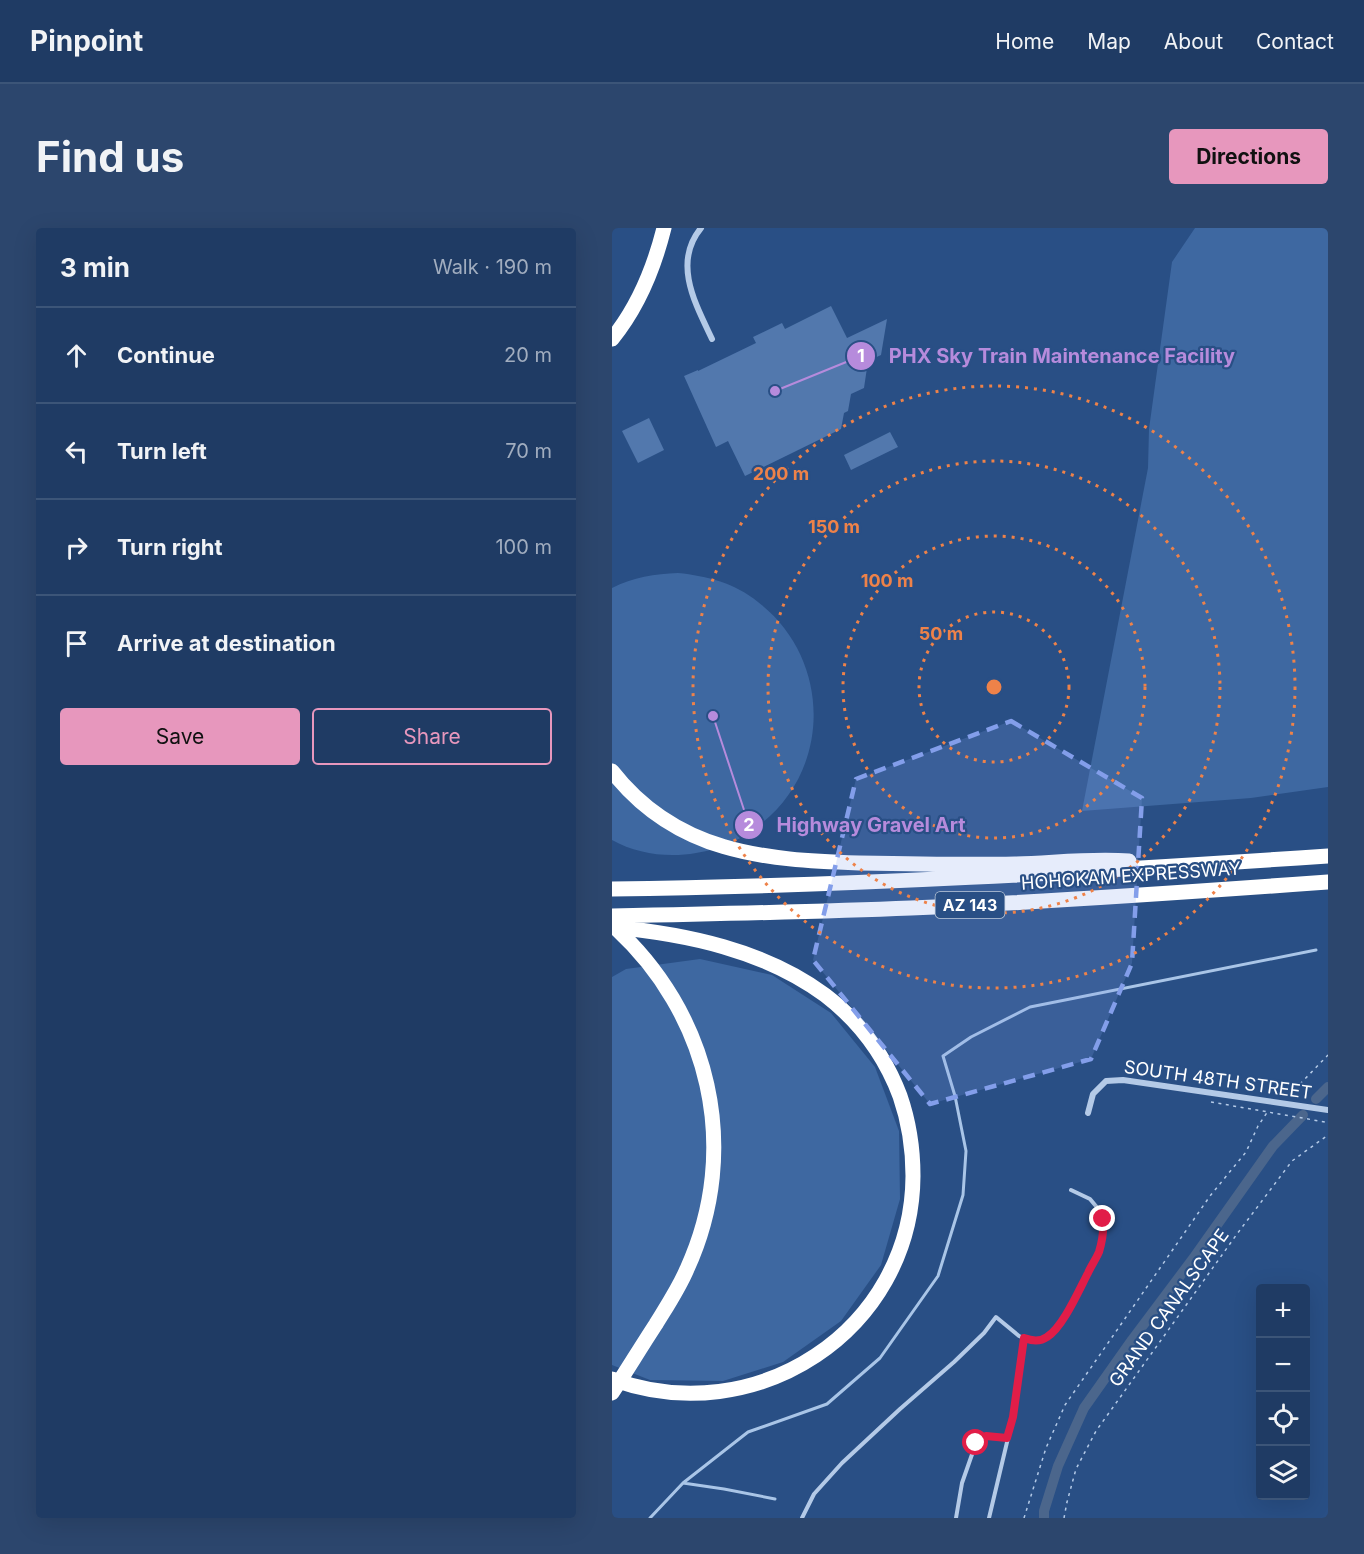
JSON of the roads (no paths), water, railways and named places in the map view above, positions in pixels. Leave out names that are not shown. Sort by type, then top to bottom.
[{"type":"highway","points":[[612,339],[645,285],[664,228]]},
{"type":"highway","points":[[612,327],[645,285]]},
{"type":"highway","points":[[612,771],[641,802],[684,832],[717,845],[753,854],[814,861],[899,864],[1014,864],[1107,860],[1194,865]]},
{"type":"highway","name":"HOHOKAM EXPRESSWAY","points":[[612,889],[893,881],[1328,856]]},
{"type":"highway","name":"HOHOKAM EXPRESSWAY","points":[[612,916],[924,907],[1328,882]]},
{"type":"highway","points":[[612,926],[683,936],[748,955],[796,977],[836,1004],[848,1014],[868,1039],[892,1077],[907,1120],[913,1169],[908,1222],[891,1269],[874,1299],[862,1314],[850,1328],[824,1350],[781,1375],[729,1391],[699,1394],[667,1393],[612,1379]]},
{"type":"highway","points":[[612,926],[652,967],[683,1016],[704,1071],[710,1100],[714,1141],[709,1201],[691,1260],[673,1296],[612,1393]]},
{"type":"street","points":[[701,228],[691,248],[687,265],[689,286],[712,339]]},
{"type":"street","name":"SOUTH 48TH STREET","points":[[1088,1113],[1093,1094],[1106,1081],[1123,1080],[1328,1110]]},
{"type":"lane","points":[[802,1518],[814,1494],[842,1463],[954,1362],[984,1333],[996,1317],[1019,1336],[1030,1341],[1047,1338],[1054,1331],[1069,1309],[1099,1252],[1103,1228],[1100,1211],[1090,1199],[1071,1190]]},
{"type":"lane","points":[[989,1518],[1013,1417],[1024,1338]]},
{"type":"lane","points":[[956,1518],[962,1483],[976,1443],[986,1436],[1007,1438]]},
{"type":"waterway","points":[[650,1518],[683,1483],[748,1432],[827,1404],[880,1358],[938,1276],[963,1195],[966,1151],[955,1096],[943,1056],[971,1037],[1030,1007],[1316,950]]},
{"type":"waterway","points":[[1316,1099],[1328,1087]]},
{"type":"waterway","points":[[1044,1518],[1044,1511],[1058,1466],[1084,1408],[1273,1146],[1303,1115]]},
{"type":"waterway","points":[[683,1483],[775,1499]]},
{"type":"place","name":"PHX Sky Train Maintenance Facility","points":[[775,391]]},
{"type":"place","name":"Highway Gravel Art","points":[[713,716]]}]
